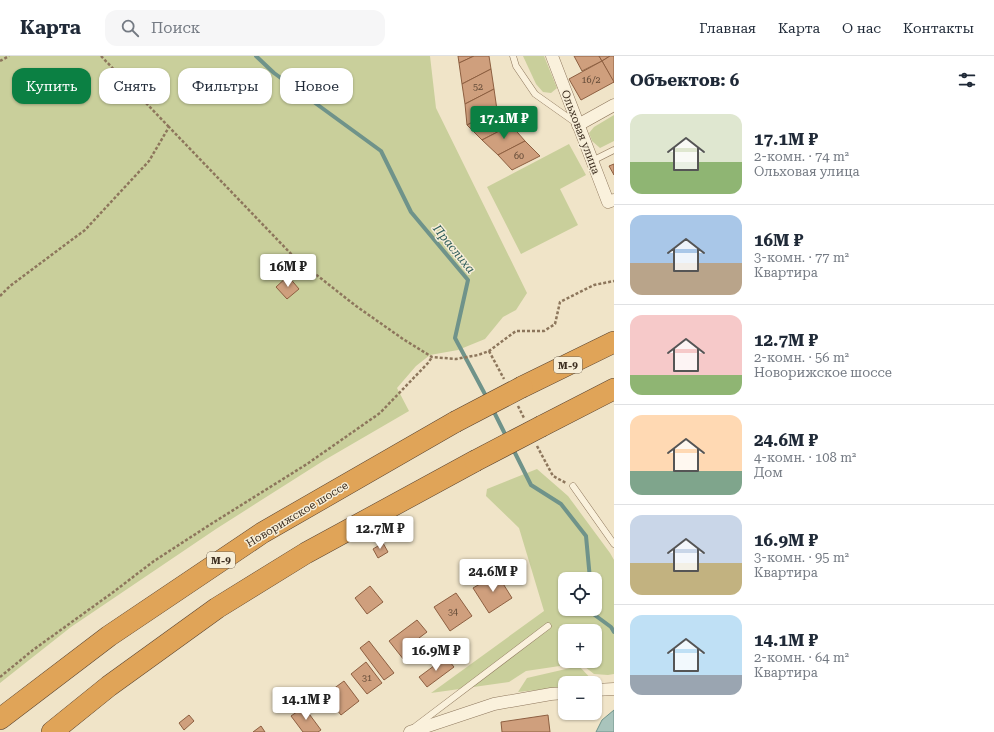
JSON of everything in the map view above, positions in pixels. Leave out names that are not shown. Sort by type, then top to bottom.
[{"type":"highway","name":"Новорижское шоссе","points":[[0,719],[109,636],[262,533],[455,422],[614,342]]},
{"type":"highway","points":[[52,732],[109,686],[217,608],[306,553],[475,461],[614,389]]},
{"type":"street","name":"Ольховая улица","points":[[552,56],[608,202],[614,200]]},
{"type":"street","points":[[578,125],[614,105]]},
{"type":"street","points":[[602,690],[614,689]]},
{"type":"street","points":[[409,732],[494,704],[558,694]]},
{"type":"lane","points":[[513,56],[516,66],[536,94],[578,125]]},
{"type":"lane","points":[[592,161],[614,150]]},
{"type":"lane","points":[[573,486],[614,544]]},
{"type":"lane","points":[[409,732],[548,626]]},
{"type":"path","points":[[0,61],[8,56]]},
{"type":"path","points":[[101,56],[295,258],[356,306],[403,339],[432,357],[456,359],[478,355],[489,351],[516,331],[544,331],[555,324],[560,302],[594,284],[614,281]]},
{"type":"path","points":[[0,296],[10,286],[85,230],[149,162],[169,127]]},
{"type":"path","points":[[0,677],[32,650],[154,561],[307,464],[380,413],[432,357]]},
{"type":"green space","points":[[0,56],[430,56],[436,108],[527,293],[516,310],[503,317],[485,339],[458,350],[430,355],[416,366],[397,388],[409,411],[323,461],[216,529],[71,627],[0,683]]},
{"type":"green space","points":[[523,56],[544,56],[557,88],[551,93],[543,92],[536,84]]},
{"type":"green space","points":[[614,115],[614,141],[600,148],[592,141],[589,133],[594,127]]},
{"type":"green space","points":[[569,144],[586,175],[560,189],[578,225],[521,254],[487,187]]},
{"type":"green space","points":[[537,469],[568,496],[610,553],[614,560],[614,674],[594,674],[586,668],[602,668],[602,624],[558,624],[558,666],[526,671],[509,682],[431,693],[544,611],[519,528],[486,496],[487,489]]},
{"type":"green space","points":[[570,668],[581,668],[588,676],[558,676],[558,688],[518,692],[527,678]]},
{"type":"water","points":[[614,710],[614,732],[596,732],[602,720]]},
{"type":"building","points":[[458,56],[474,56],[459,63]]},
{"type":"building","points":[[474,56],[489,56],[491,69],[462,84],[459,63]]},
{"type":"building","points":[[574,56],[599,56],[602,61],[582,71]]},
{"type":"building","points":[[599,56],[610,56],[602,61]]},
{"type":"building","points":[[610,56],[614,56],[614,83],[602,61]]},
{"type":"building","points":[[602,61],[614,82],[581,100],[569,79]]},
{"type":"building","points":[[491,69],[494,89],[465,104],[462,84]]},
{"type":"building","points":[[494,89],[497,110],[467,125],[465,104]]},
{"type":"building","points":[[497,110],[511,125],[482,140],[467,125]]},
{"type":"building","points":[[511,125],[525,141],[498,155],[482,140]]},
{"type":"building","points":[[525,141],[540,156],[512,170],[498,155]]},
{"type":"building","points":[[614,164],[614,175],[609,166]]},
{"type":"building","points":[[288,276],[299,289],[287,299],[276,287]]},
{"type":"building","points":[[383,543],[388,552],[378,558],[373,549]]},
{"type":"building","points":[[497,574],[512,598],[489,613],[473,588]]},
{"type":"building","points":[[370,586],[383,602],[367,614],[355,598]]},
{"type":"building","points":[[456,593],[472,616],[450,631],[434,607]]},
{"type":"building","points":[[417,620],[427,632],[419,638],[424,645],[404,660],[389,641]]},
{"type":"building","points":[[369,641],[394,673],[384,680],[360,648]]},
{"type":"building","points":[[446,657],[454,667],[427,687],[419,677]]},
{"type":"building","points":[[366,662],[382,683],[367,694],[351,674]]},
{"type":"building","points":[[344,681],[359,701],[341,715],[325,695]]},
{"type":"building","points":[[304,707],[321,730],[318,732],[303,732],[291,716]]},
{"type":"building","points":[[189,715],[194,721],[184,730],[179,723]]},
{"type":"building","points":[[548,715],[550,732],[502,732],[501,722]]},
{"type":"building","points":[[261,726],[265,732],[253,732]]},
{"type":"waterway","name":"Праслиха","points":[[256,56],[274,73],[381,151],[411,212],[468,280],[455,338],[487,398]]},
{"type":"waterway","name":"Праслиха","points":[[493,410],[507,438]]},
{"type":"waterway","name":"Праслиха","points":[[513,449],[531,485],[561,504],[586,536],[589,572]]},
{"type":"waterway","name":"Праслиха","points":[[596,616],[611,627],[614,632]]}]
